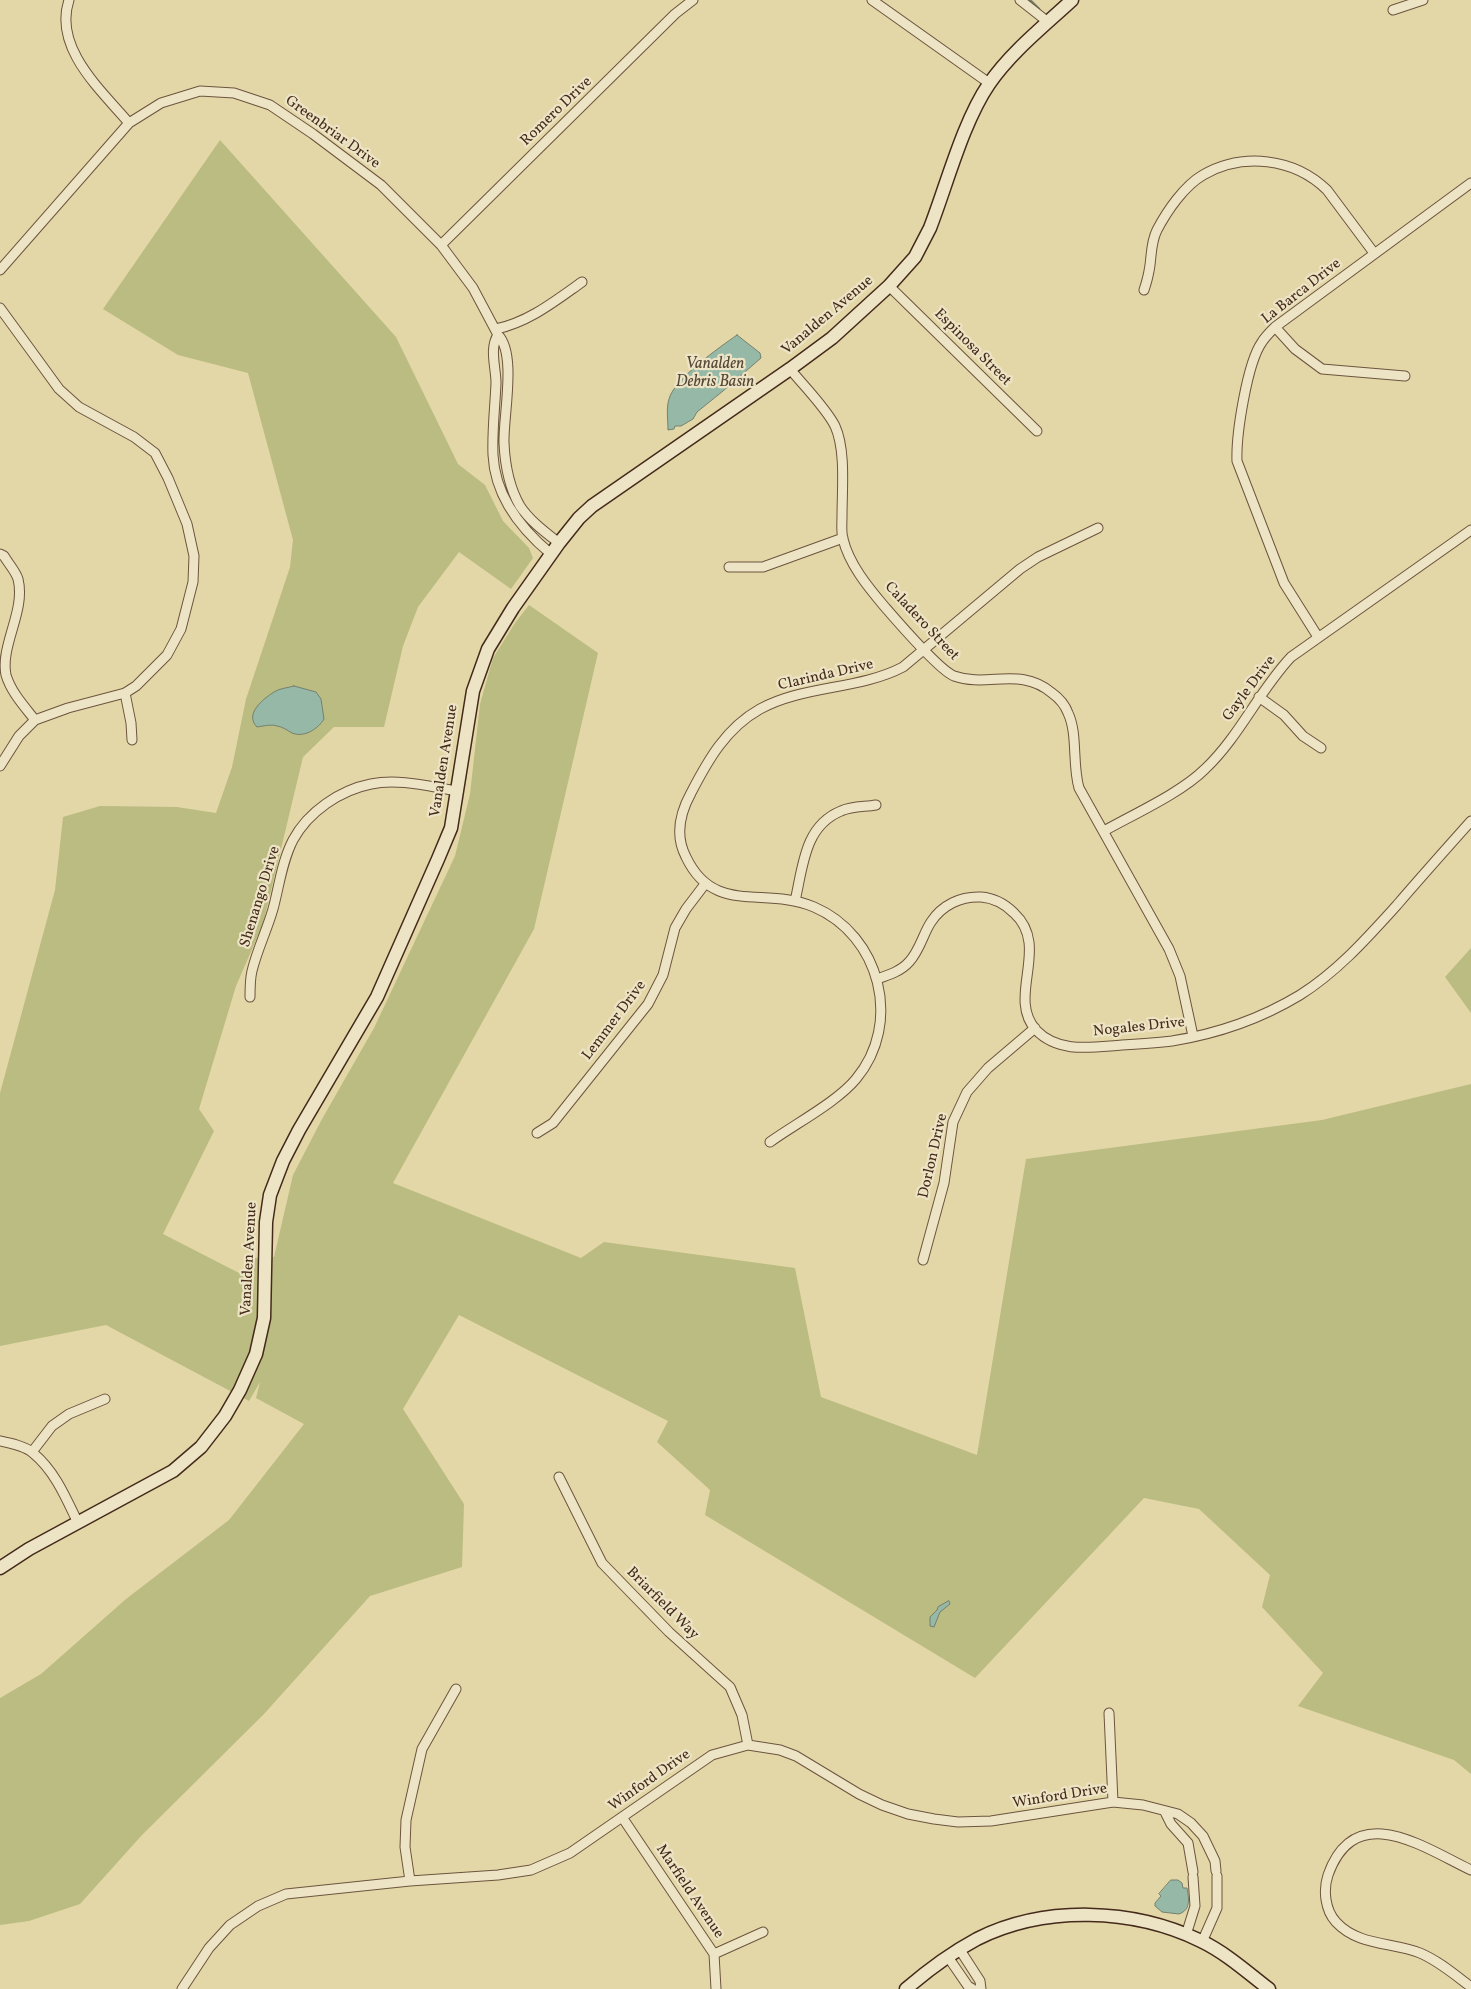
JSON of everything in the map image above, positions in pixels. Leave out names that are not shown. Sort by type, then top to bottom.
[{"type":"main road","name":"Vanalden Avenue","points":[[0,1568],[29,1550],[174,1471],[200,1447],[225,1416],[247,1377],[256,1354],[264,1318],[266,1222],[270,1195],[283,1161],[299,1130],[377,997],[451,828],[473,691],[488,649],[509,614],[559,543],[579,518],[592,506],[832,338],[889,286],[915,257],[927,235],[969,122],[990,83],[1021,47],[1072,0]]},
{"type":"main road","points":[[906,1989],[948,1957],[977,1940],[1010,1926],[1042,1919],[1076,1915],[1140,1920],[1186,1935],[1202,1942],[1238,1964],[1269,1989]]},
{"type":"street","points":[[69,0],[67,6],[67,28],[72,49],[84,70],[129,123]]},
{"type":"street","name":"Romero Drive","points":[[441,245],[675,14],[693,0]]},
{"type":"street","points":[[872,0],[990,83]]},
{"type":"street","points":[[1020,0],[1048,22]]},
{"type":"street","points":[[1393,10],[1423,0]]},
{"type":"street","name":"Greenbriar Drive","points":[[0,270],[129,123],[161,103],[200,91],[234,93],[270,105],[313,134],[380,185],[441,245],[473,288],[503,340],[507,364],[504,443],[506,468],[512,489],[530,518],[559,543]]},
{"type":"street","points":[[1144,290],[1149,270],[1150,250],[1163,219],[1182,194],[1202,175],[1229,164],[1254,160],[1283,165],[1306,174],[1319,182],[1327,190],[1374,253]]},
{"type":"street","name":"La Barca Drive","points":[[1318,637],[1284,583],[1237,461],[1236,439],[1252,361],[1261,342],[1275,327],[1471,183]]},
{"type":"street","points":[[551,554],[519,524],[505,498],[495,468],[493,444],[496,380],[493,346],[497,332],[534,315],[582,282]]},
{"type":"street","name":"Espinosa Street","points":[[889,286],[1037,431]]},
{"type":"street","points":[[0,308],[58,389],[80,407],[134,436],[155,453],[168,478],[186,524],[194,556],[193,582],[181,629],[167,655],[136,686],[124,693],[68,708],[35,720],[19,736],[0,766]]},
{"type":"street","points":[[1275,327],[1295,349],[1322,368],[1405,376]]},
{"type":"street","name":"Caladero Street","points":[[790,369],[828,415],[839,437],[841,452],[842,538],[855,568],[884,606],[939,666],[953,676],[972,680],[1013,678],[1029,680],[1045,687],[1059,699],[1068,713],[1072,726],[1075,772],[1079,788],[1170,949],[1180,976],[1193,1036]]},
{"type":"street","name":"Clarinda Drive","points":[[770,1142],[844,1092],[856,1079],[868,1061],[879,1029],[882,1007],[877,979],[862,944],[838,922],[815,908],[796,901],[716,891],[705,884],[693,872],[682,850],[679,827],[683,807],[709,758],[719,744],[736,727],[759,710],[781,700],[886,676],[903,667],[1032,561],[1098,528]]},
{"type":"street","name":"Gayle Drive","points":[[1104,831],[1193,780],[1218,755],[1276,673],[1291,657],[1471,530]]},
{"type":"street","points":[[729,567],[763,567],[842,538]]},
{"type":"street","points":[[0,554],[4,556],[18,578],[19,599],[6,652],[5,674],[12,691],[35,720]]},
{"type":"street","points":[[124,693],[130,715],[132,740]]},
{"type":"street","points":[[1260,696],[1284,715],[1303,736],[1321,748]]},
{"type":"street","name":"Shenango Drive","points":[[250,997],[252,971],[268,925],[286,858],[293,841],[304,823],[328,802],[345,793],[371,784],[392,782],[458,791]]},
{"type":"street","points":[[796,901],[808,846],[814,830],[841,810],[876,806]]},
{"type":"street","name":"Nogales Drive","points":[[1035,1028],[1047,1039],[1062,1046],[1081,1048],[1172,1041],[1248,1020],[1300,995],[1360,945],[1471,821]]},
{"type":"street","name":"Lemmer Drive","points":[[537,1133],[553,1123],[648,1004],[657,990],[663,975],[675,928],[686,909],[705,884]]},
{"type":"street","points":[[877,979],[896,972],[910,962],[932,921],[953,902],[967,898],[982,897],[995,900],[1007,907],[1019,918],[1027,932],[1030,948],[1025,990],[1026,1005],[1035,1028]]},
{"type":"street","name":"Dorlon Drive","points":[[923,1260],[944,1183],[953,1122],[967,1092],[988,1068],[1035,1028]]},
{"type":"street","points":[[32,1452],[52,1426],[69,1414],[104,1399]]},
{"type":"street","points":[[0,1441],[11,1443],[32,1452],[57,1481],[78,1523]]},
{"type":"street","name":"Briarfield Way","points":[[559,1477],[602,1563],[668,1632],[730,1687],[742,1715],[748,1745]]},
{"type":"street","points":[[410,1881],[405,1847],[406,1820],[422,1749],[456,1689]]},
{"type":"street","points":[[1109,1712],[1113,1802]]},
{"type":"street","name":"Winford Drive","points":[[182,1989],[209,1948],[225,1931],[258,1906],[286,1894],[410,1881],[498,1875],[531,1870],[570,1853],[670,1785],[690,1768],[712,1755],[748,1745],[780,1750],[796,1756],[859,1794],[882,1805],[908,1814],[934,1819],[958,1822],[991,1821],[1113,1802],[1143,1805],[1178,1814],[1191,1823],[1203,1836],[1216,1861],[1217,1908],[1202,1942]]},
{"type":"street","points":[[1165,1812],[1171,1824],[1188,1842],[1195,1906],[1186,1935]]},
{"type":"street","name":"Marfield Avenue","points":[[622,1817],[714,1954],[716,1989]]},
{"type":"street","points":[[1471,1870],[1401,1837],[1381,1832],[1366,1834],[1347,1843],[1334,1860],[1326,1881],[1326,1902],[1335,1921],[1351,1934],[1369,1941],[1422,1954],[1438,1962],[1471,1987]]},
{"type":"street","points":[[714,1954],[763,1932]]},
{"type":"street","points":[[960,1950],[980,1981],[981,1989]]},
{"type":"street","points":[[948,1957],[968,1986],[973,1989]]},
{"type":"green space","points":[[220,140],[396,337],[458,464],[485,485],[503,521],[529,548],[533,558],[511,589],[459,552],[418,607],[403,646],[384,727],[334,727],[303,757],[263,924],[236,986],[199,1109],[214,1131],[163,1234],[243,1275],[252,1258],[274,1257],[293,1175],[322,1119],[374,1028],[455,856],[470,794],[480,704],[493,658],[529,605],[598,653],[534,929],[393,1183],[581,1258],[604,1242],[795,1268],[821,1397],[977,1455],[1026,1159],[1322,1120],[1471,1084],[1471,1774],[1454,1760],[1298,1706],[1323,1673],[1262,1607],[1270,1575],[1199,1509],[1144,1498],[975,1678],[705,1515],[710,1490],[657,1442],[668,1421],[459,1315],[403,1409],[464,1504],[462,1567],[370,1596],[264,1714],[142,1835],[80,1904],[29,1921],[0,1925],[0,1698],[41,1674],[126,1599],[229,1520],[304,1424],[256,1398],[260,1382],[249,1401],[106,1325],[0,1346],[0,1093],[55,890],[63,817],[100,806],[177,807],[216,813],[232,767],[246,699],[290,567],[293,540],[248,373],[178,355],[103,309]]},
{"type":"green space","points":[[1471,948],[1471,1013],[1445,977]]},
{"type":"water","name":"Vanalden Debris Basin","points":[[737,335],[760,353],[761,358],[697,412],[693,419],[681,426],[675,426],[674,429],[668,430],[669,399],[679,382]]},
{"type":"water","points":[[294,686],[316,692],[321,699],[324,719],[321,723],[310,732],[301,734],[292,733],[275,725],[257,727],[253,717],[256,707],[276,691]]},
{"type":"water","points":[[949,1601],[950,1604],[940,1612],[934,1627],[930,1626],[930,1617],[938,1607]]},
{"type":"water","points":[[1171,1880],[1178,1880],[1182,1883],[1183,1888],[1187,1888],[1189,1900],[1187,1907],[1186,1910],[1179,1914],[1162,1912],[1155,1906],[1155,1903],[1161,1896],[1159,1894]]},
{"type":"waterway","points":[[1030,0],[1039,9]]}]
